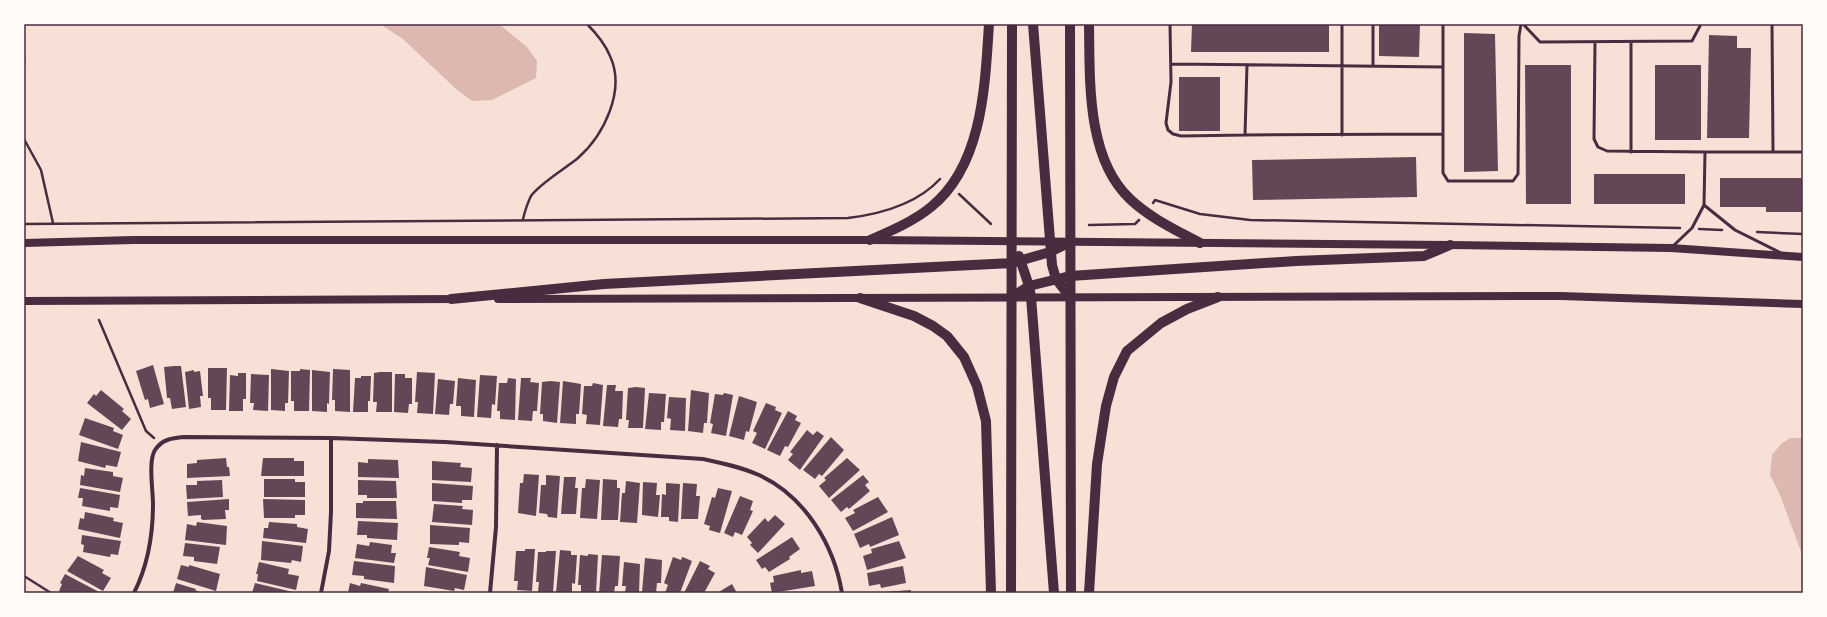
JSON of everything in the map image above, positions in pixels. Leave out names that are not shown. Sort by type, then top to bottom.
[{"type":"main road","points":[[870,240],[895,229],[932,206],[950,186],[967,161],[977,131],[986,65],[989,24]]},
{"type":"main road","points":[[1012,24],[1012,241],[1017,262],[1030,291],[1054,593]]},
{"type":"main road","points":[[1033,24],[1052,265],[1056,279],[1070,297]]},
{"type":"main road","points":[[1070,24],[1071,593]]},
{"type":"main road","points":[[1089,24],[1090,77],[1094,117],[1100,147],[1110,174],[1130,199],[1146,212],[1200,243]]},
{"type":"main road","points":[[24,243],[156,240],[870,240],[1012,241],[1050,247]]},
{"type":"main road","points":[[451,299],[604,284],[1017,262],[1050,247],[1070,242],[1671,248],[1803,257]]},
{"type":"main road","points":[[24,301],[1012,297],[1030,291],[1056,279],[1070,276],[1296,261],[1424,256],[1450,245]]},
{"type":"main road","points":[[1011,593],[1012,297],[1017,262]]},
{"type":"main road","points":[[1030,291],[1070,297],[1561,296],[1803,304]]},
{"type":"main road","points":[[1089,593],[1097,464],[1106,406],[1114,377],[1127,351],[1161,323],[1187,309],[1218,297]]},
{"type":"main road","points":[[860,298],[914,316],[947,336],[964,358],[977,386],[986,421],[991,593]]},
{"type":"street","points":[[134,593],[141,579],[151,541],[153,504],[152,461],[154,450],[160,443],[170,438],[184,437],[330,438],[496,445],[703,459],[733,465],[760,475],[785,490],[810,517],[827,544],[838,573],[842,593]]},
{"type":"street","points":[[321,593],[330,535],[330,438]]},
{"type":"street","points":[[490,593],[496,527],[496,445]]},
{"type":"lane","points":[[1170,24],[1171,64],[1169,105],[1166,122],[1168,130],[1173,134],[1181,136],[1443,134]]},
{"type":"lane","points":[[1342,24],[1342,135]]},
{"type":"lane","points":[[1372,24],[1373,66]]},
{"type":"lane","points":[[1443,24],[1443,173],[1448,181],[1513,181],[1518,174],[1519,36],[1522,24]]},
{"type":"lane","points":[[1522,24],[1540,42],[1692,41],[1701,24]]},
{"type":"lane","points":[[1772,24],[1773,152]]},
{"type":"lane","points":[[1595,42],[1594,139],[1598,147],[1607,152],[1803,152]]},
{"type":"lane","points":[[1631,42],[1631,152]]},
{"type":"lane","points":[[1171,64],[1444,67]]},
{"type":"lane","points":[[1246,135],[1247,65]]},
{"type":"lane","points":[[1671,248],[1692,228],[1704,205],[1705,152]]},
{"type":"lane","points":[[1704,205],[1735,230],[1788,256]]},
{"type":"path","points":[[523,220],[526,206],[532,195],[580,156],[596,137],[607,118],[614,97],[616,77],[611,56],[597,35],[587,24]]},
{"type":"path","points":[[24,57],[24,64]]},
{"type":"path","points":[[24,139],[41,170],[53,223]]},
{"type":"path","points":[[24,224],[848,218],[868,215],[912,201],[931,188],[940,178],[944,181]]},
{"type":"path","points":[[957,192],[990,224]]},
{"type":"path","points":[[1151,204],[1155,200],[1200,214],[1250,220],[1627,226],[1803,234]]},
{"type":"path","points":[[1089,225],[1135,224],[1140,219]]},
{"type":"path","points":[[99,320],[146,431]]},
{"type":"path","points":[[24,576],[51,593]]},
{"type":"shaded area","points":[[380,24],[499,24],[527,47],[537,61],[536,78],[492,100],[472,101],[457,90],[403,39]]},
{"type":"shaded area","points":[[1790,438],[1803,438],[1803,557],[1780,495],[1770,475],[1772,455],[1781,444]]},
{"type":"building","points":[[1192,24],[1329,24],[1329,52],[1191,52]]},
{"type":"building","points":[[1379,24],[1420,24],[1419,57],[1379,56]]},
{"type":"building","points":[[1464,33],[1495,34],[1498,171],[1464,172]]},
{"type":"building","points":[[1709,35],[1737,36],[1737,48],[1751,48],[1749,138],[1707,138]]},
{"type":"building","points":[[1525,65],[1571,65],[1571,204],[1526,204]]},
{"type":"building","points":[[1655,65],[1701,65],[1701,140],[1655,140]]},
{"type":"building","points":[[1179,77],[1220,77],[1220,131],[1179,131]]},
{"type":"building","points":[[1416,157],[1417,197],[1253,200],[1252,160]]},
{"type":"building","points":[[1594,174],[1685,174],[1685,204],[1594,204]]},
{"type":"building","points":[[1720,178],[1803,178],[1803,212],[1766,212],[1766,207],[1720,207]]},
{"type":"building","points":[[153,365],[164,404],[150,408],[148,399],[145,400],[136,371]]},
{"type":"building","points":[[181,366],[186,407],[172,409],[170,398],[167,398],[164,367]]},
{"type":"building","points":[[208,368],[227,368],[226,410],[211,410],[211,398],[208,398]]},
{"type":"building","points":[[271,369],[289,371],[288,403],[285,403],[285,411],[271,410]]},
{"type":"building","points":[[300,369],[310,370],[309,411],[294,411],[294,401],[291,401],[291,371],[300,371]]},
{"type":"building","points":[[333,369],[350,370],[350,412],[335,411],[335,400],[332,400]]},
{"type":"building","points":[[194,370],[194,372],[200,371],[203,396],[200,396],[201,407],[189,409],[185,372]]},
{"type":"building","points":[[312,370],[330,372],[329,404],[327,403],[327,412],[312,411]]},
{"type":"building","points":[[392,372],[392,412],[376,412],[377,402],[373,402],[374,373]]},
{"type":"building","points":[[417,372],[435,373],[433,414],[417,413],[418,402],[415,402]]},
{"type":"building","points":[[238,373],[246,373],[246,399],[243,399],[243,411],[229,411],[230,375],[238,376]]},
{"type":"building","points":[[251,374],[269,375],[268,411],[253,410],[254,403],[250,403]]},
{"type":"building","points":[[395,374],[405,374],[405,378],[412,378],[412,404],[409,404],[408,413],[394,412]]},
{"type":"building","points":[[480,375],[497,376],[495,405],[492,404],[491,418],[477,417]]},
{"type":"building","points":[[361,376],[371,376],[368,412],[353,412],[355,378],[361,378]]},
{"type":"building","points":[[458,378],[476,380],[474,417],[461,416],[461,406],[456,406]]},
{"type":"building","points":[[508,378],[516,379],[515,420],[500,419],[500,411],[497,411],[499,383],[507,383]]},
{"type":"building","points":[[521,378],[531,378],[530,382],[539,383],[537,411],[533,411],[532,421],[518,420]]},
{"type":"building","points":[[438,379],[455,381],[453,404],[450,404],[449,415],[435,414]]},
{"type":"building","points":[[563,381],[581,384],[579,414],[576,414],[576,424],[560,423]]},
{"type":"building","points":[[542,382],[560,382],[557,423],[543,421],[543,414],[540,414]]},
{"type":"building","points":[[593,383],[603,385],[600,425],[586,424],[587,415],[582,414],[584,386],[592,386]]},
{"type":"building","points":[[607,385],[616,385],[615,391],[623,391],[622,419],[619,419],[618,427],[603,426]]},
{"type":"building","points":[[628,388],[645,388],[643,428],[628,428],[629,420],[626,420]]},
{"type":"building","points":[[101,390],[124,409],[122,411],[131,419],[122,430],[87,403],[94,394],[96,396]]},
{"type":"building","points":[[691,390],[709,393],[707,423],[704,423],[703,433],[688,431]]},
{"type":"building","points":[[649,393],[666,394],[664,422],[661,422],[661,430],[645,429]]},
{"type":"building","points":[[724,393],[733,395],[726,436],[711,433],[713,424],[710,423],[715,394],[723,395]]},
{"type":"building","points":[[739,396],[757,402],[749,432],[746,431],[744,440],[729,436]]},
{"type":"building","points":[[669,397],[686,398],[685,431],[670,430],[671,419],[667,418]]},
{"type":"building","points":[[766,403],[776,407],[775,410],[782,413],[765,449],[752,443],[757,433],[753,431]]},
{"type":"building","points":[[788,411],[797,416],[795,420],[801,423],[788,447],[785,446],[780,456],[767,450]]},
{"type":"building","points":[[85,418],[114,428],[113,431],[123,435],[118,449],[79,435]]},
{"type":"building","points":[[807,430],[813,435],[817,431],[824,436],[800,470],[788,460],[793,454],[790,452]]},
{"type":"building","points":[[831,437],[844,450],[822,476],[819,474],[815,479],[803,470]]},
{"type":"building","points":[[81,442],[121,452],[117,467],[106,465],[105,468],[78,461]]},
{"type":"building","points":[[226,458],[230,476],[187,478],[187,464],[197,463],[197,460]]},
{"type":"building","points":[[263,458],[294,458],[294,461],[304,461],[304,476],[261,476]]},
{"type":"building","points":[[847,458],[860,470],[829,498],[819,486],[826,480],[824,478]]},
{"type":"building","points":[[368,459],[398,460],[399,478],[358,477],[358,462],[368,463]]},
{"type":"building","points":[[432,461],[461,463],[460,467],[472,468],[471,482],[432,480]]},
{"type":"building","points":[[85,468],[113,472],[113,476],[123,478],[120,492],[80,485],[81,475],[84,476]]},
{"type":"building","points":[[524,474],[539,475],[536,516],[518,513],[520,483],[523,483]]},
{"type":"building","points":[[546,475],[560,476],[557,518],[548,517],[547,514],[539,513],[541,485],[546,485]]},
{"type":"building","points":[[863,475],[869,482],[865,485],[870,491],[849,509],[847,507],[841,512],[831,500]]},
{"type":"building","points":[[564,477],[576,477],[575,488],[578,488],[576,514],[561,514]]},
{"type":"building","points":[[264,479],[295,479],[295,482],[305,482],[305,497],[264,497]]},
{"type":"building","points":[[586,479],[600,480],[597,519],[580,518],[582,488],[585,488]]},
{"type":"building","points":[[603,479],[617,480],[617,488],[620,488],[618,520],[601,520]]},
{"type":"building","points":[[222,480],[223,497],[187,499],[186,485],[197,485],[197,481]]},
{"type":"building","points":[[358,480],[396,481],[397,498],[367,498],[367,495],[358,495]]},
{"type":"building","points":[[626,481],[640,483],[637,523],[620,522],[622,493],[625,493]]},
{"type":"building","points":[[643,482],[657,483],[656,495],[660,495],[658,517],[642,515]]},
{"type":"building","points":[[432,483],[473,486],[472,500],[462,500],[462,503],[432,501]]},
{"type":"building","points":[[666,483],[680,484],[678,522],[669,521],[669,517],[661,517],[662,494],[666,495]]},
{"type":"building","points":[[683,483],[697,484],[696,496],[700,496],[698,519],[681,519]]},
{"type":"building","points":[[80,488],[120,495],[118,508],[110,507],[110,511],[82,506],[83,498],[78,498]]},
{"type":"building","points":[[718,488],[732,491],[720,533],[709,530],[710,526],[704,524],[712,497],[715,498]]},
{"type":"building","points":[[740,496],[753,501],[750,510],[753,511],[742,535],[735,532],[733,537],[724,533]]},
{"type":"building","points":[[878,497],[888,512],[853,531],[845,518],[855,513],[853,510]]},
{"type":"building","points":[[229,499],[229,510],[225,510],[226,519],[203,520],[201,519],[201,515],[188,516],[187,502]]},
{"type":"building","points":[[263,499],[305,500],[305,515],[295,515],[295,518],[264,518]]},
{"type":"building","points":[[363,501],[396,501],[397,519],[356,518],[356,503],[363,503]]},
{"type":"building","points":[[434,504],[463,506],[462,509],[473,510],[472,525],[432,522]]},
{"type":"building","points":[[85,512],[114,518],[113,521],[123,523],[120,538],[78,529],[80,518],[84,519]]},
{"type":"building","points":[[775,515],[785,524],[758,553],[750,545],[752,543],[747,537],[765,518],[768,522]]},
{"type":"building","points":[[892,517],[899,535],[870,547],[869,544],[860,548],[854,534]]},
{"type":"building","points":[[358,521],[398,523],[397,540],[367,538],[367,535],[357,535]]},
{"type":"building","points":[[197,522],[227,526],[226,545],[185,540],[187,524],[196,526]]},
{"type":"building","points":[[269,522],[297,524],[297,527],[308,529],[306,543],[263,538],[264,528],[268,528]]},
{"type":"building","points":[[430,525],[470,528],[469,543],[459,542],[459,545],[430,544]]},
{"type":"building","points":[[82,535],[121,541],[118,555],[111,554],[110,557],[83,552],[84,545],[81,544]]},
{"type":"building","points":[[792,537],[800,549],[789,557],[790,559],[769,572],[765,567],[762,569],[756,560]]},
{"type":"building","points":[[262,541],[303,546],[301,562],[292,560],[291,563],[261,560]]},
{"type":"building","points":[[899,541],[906,558],[867,570],[863,556],[872,553],[871,549]]},
{"type":"building","points":[[370,542],[392,545],[391,553],[396,553],[394,563],[355,558],[357,544],[369,546]]},
{"type":"building","points":[[185,543],[220,547],[217,564],[194,561],[194,557],[183,556]]},
{"type":"building","points":[[429,547],[460,552],[459,556],[470,558],[468,572],[428,565],[430,558],[427,558]]},
{"type":"building","points":[[525,549],[535,549],[532,591],[517,590],[518,581],[514,581],[516,551],[525,551]]},
{"type":"building","points":[[560,550],[571,551],[571,555],[577,555],[575,584],[572,583],[572,593],[556,593]]},
{"type":"building","points":[[556,551],[553,593],[538,592],[539,582],[536,582],[538,552]]},
{"type":"building","points":[[588,554],[598,555],[596,593],[581,593],[581,585],[578,585],[580,555],[588,556]]},
{"type":"building","points":[[602,555],[620,556],[618,586],[615,586],[614,593],[599,593]]},
{"type":"building","points":[[78,556],[104,570],[102,573],[111,578],[103,591],[67,571]]},
{"type":"building","points":[[673,557],[681,560],[682,557],[692,561],[680,593],[665,593],[668,585],[664,583]]},
{"type":"building","points":[[645,558],[662,560],[661,583],[657,583],[656,593],[642,592]]},
{"type":"building","points":[[354,561],[395,566],[394,583],[364,579],[364,576],[352,575]]},
{"type":"building","points":[[700,561],[710,566],[708,569],[715,573],[704,593],[684,593]]},
{"type":"building","points":[[259,562],[289,569],[288,574],[299,576],[296,590],[257,581],[258,574],[256,574]]},
{"type":"building","points":[[624,562],[640,564],[639,593],[625,593],[626,586],[622,586]]},
{"type":"building","points":[[181,565],[189,567],[189,565],[220,574],[216,591],[177,579]]},
{"type":"building","points":[[903,566],[906,583],[881,588],[880,584],[869,586],[867,573]]},
{"type":"building","points":[[426,567],[467,575],[464,590],[455,588],[454,591],[424,586]]},
{"type":"building","points":[[801,570],[801,573],[812,571],[815,586],[772,593],[770,583],[774,582],[773,576]]},
{"type":"building","points":[[65,574],[101,593],[62,593],[59,591],[62,584],[60,583]]},
{"type":"building","points":[[176,583],[196,589],[195,590],[202,593],[173,593]]},
{"type":"building","points":[[255,583],[293,592],[293,593],[252,593]]},
{"type":"building","points":[[350,583],[360,586],[361,583],[389,589],[388,593],[348,593]]},
{"type":"building","points":[[732,584],[737,593],[717,593]]},
{"type":"building","points":[[911,590],[911,593],[884,593],[884,592]]}]
